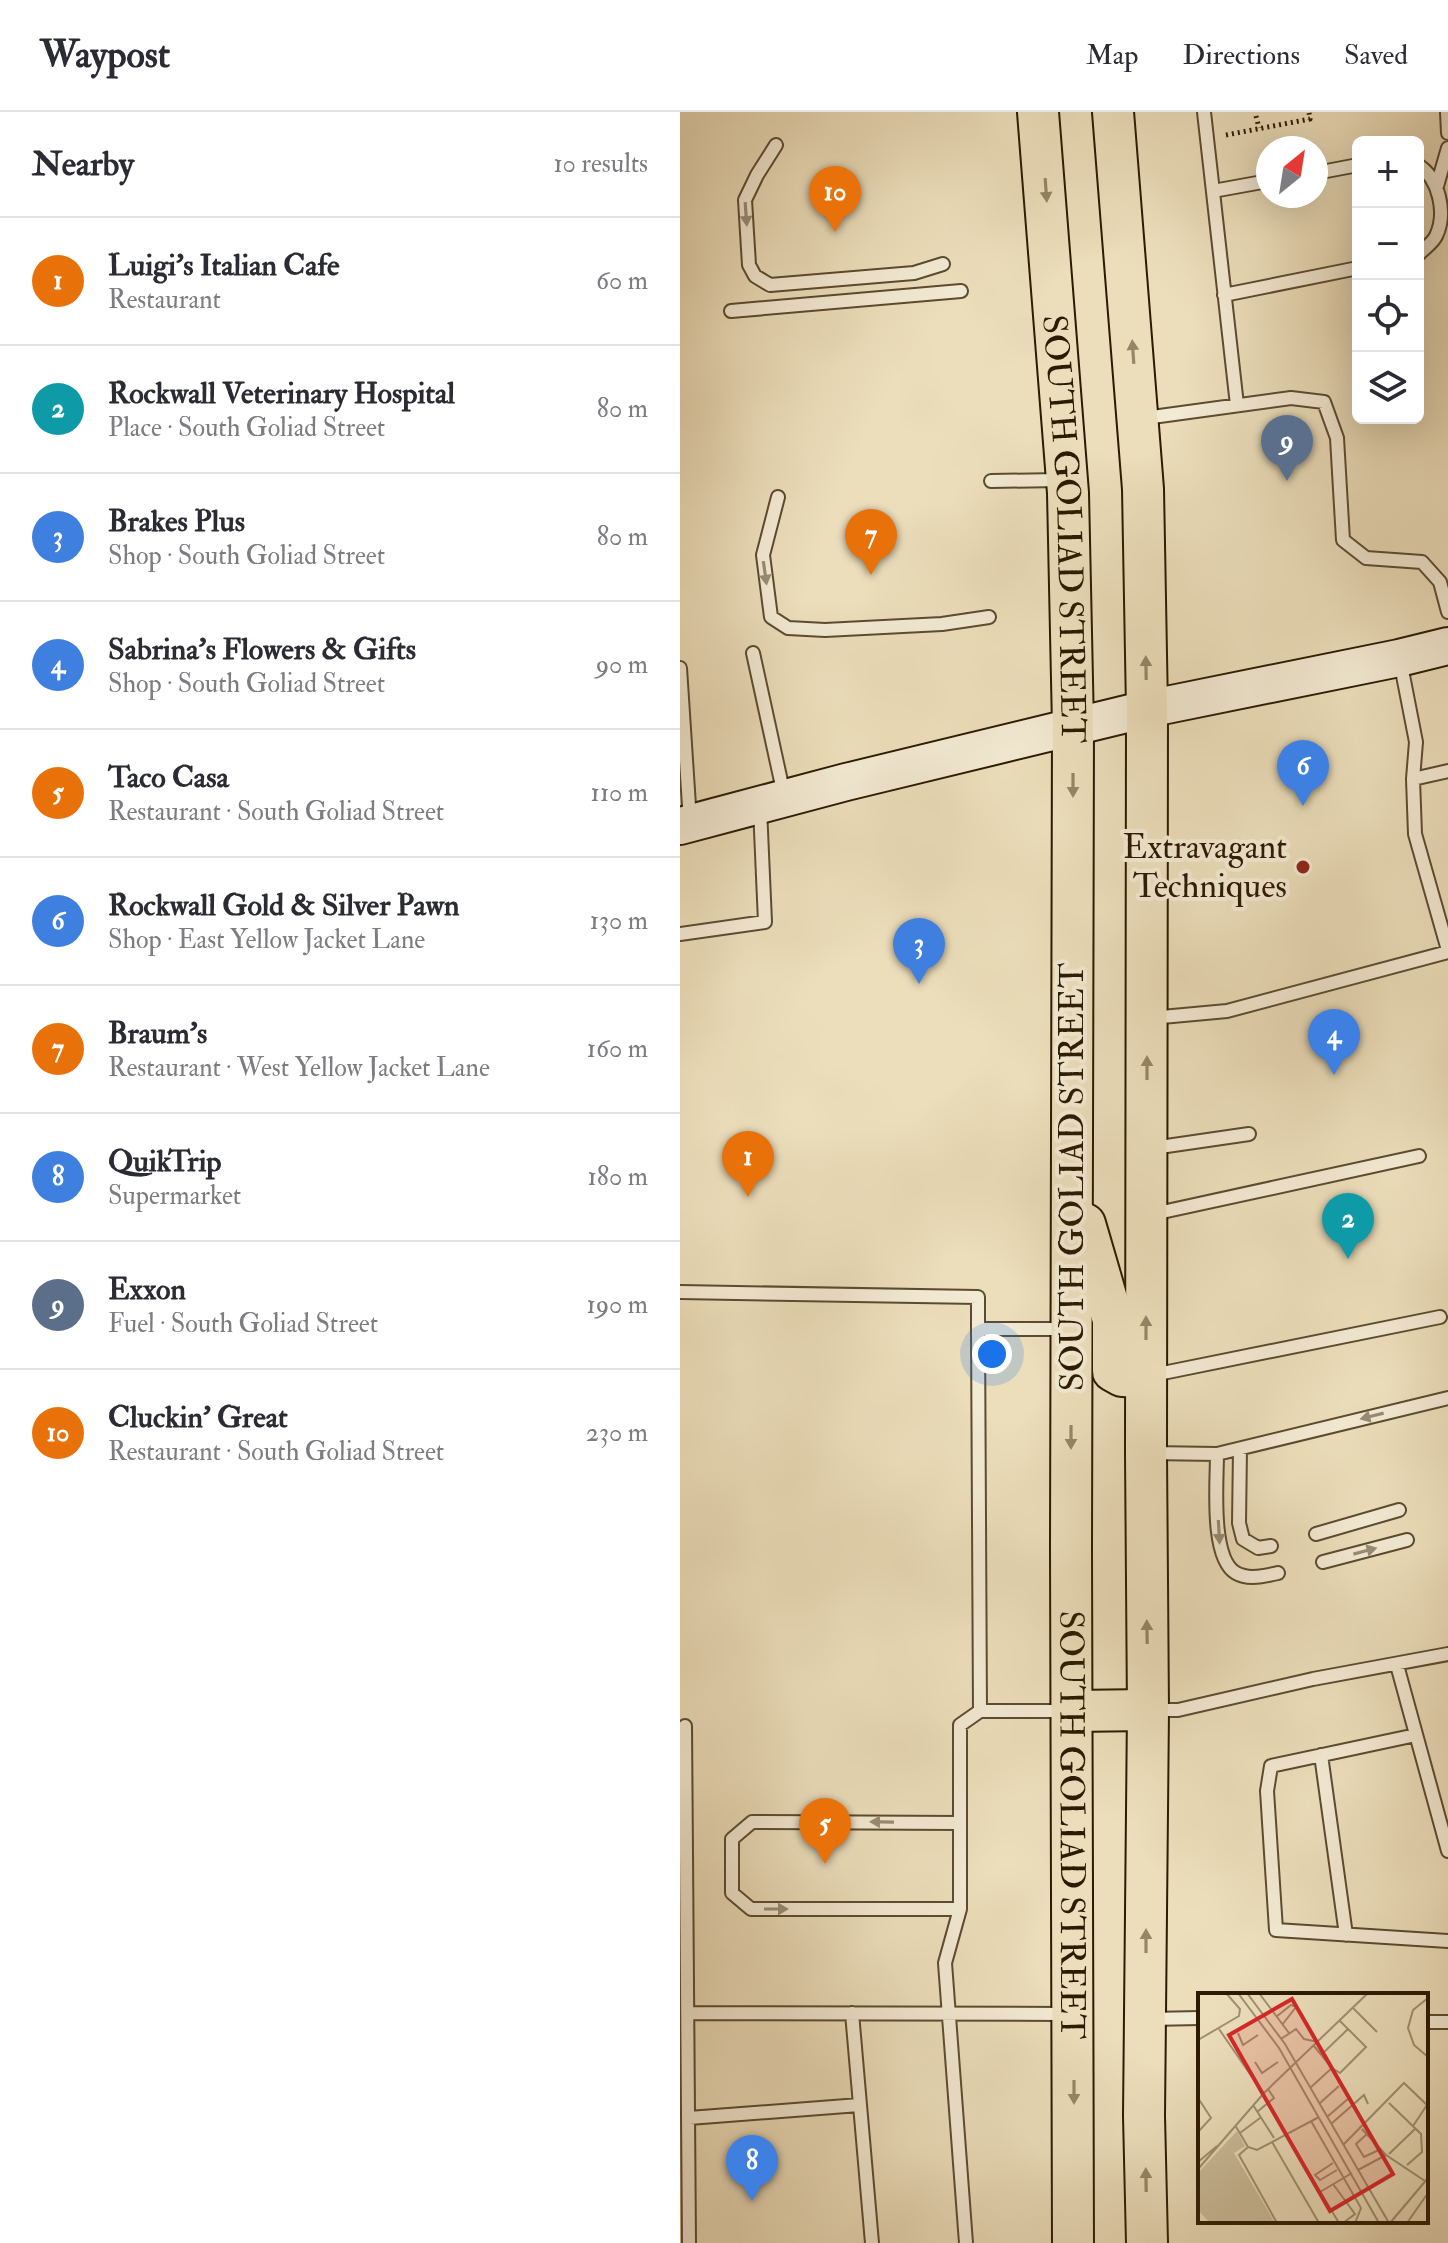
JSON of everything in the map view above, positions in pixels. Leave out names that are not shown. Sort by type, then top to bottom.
[{"type":"main road","name":"SOUTH GOLIAD STREET","points":[[1038,112],[1067,480],[1073,726],[1073,2243]]},
{"type":"main road","points":[[1113,112],[1143,489],[1147,709],[1147,2243]]},
{"type":"main road","points":[[1072,1178],[1113,1320],[1113,1371],[1122,1376],[1146,1377]]},
{"type":"main road","points":[[1072,1711],[1148,1710]]},
{"type":"street","points":[[685,825],[1073,726],[1448,646]]},
{"type":"lane","points":[[1204,112],[1237,405]]},
{"type":"lane","points":[[1447,112],[1448,133]]},
{"type":"lane","points":[[776,145],[745,200],[749,265],[755,276],[770,285],[914,273],[943,264]]},
{"type":"lane","points":[[1424,249],[1436,237],[1440,212],[1437,186],[1448,148]]},
{"type":"lane","points":[[1328,171],[1352,166]]},
{"type":"lane","points":[[1424,172],[1437,186]]},
{"type":"lane","points":[[1213,191],[1256,183]]},
{"type":"lane","points":[[1224,295],[1352,269]]},
{"type":"lane","points":[[731,311],[961,291]]},
{"type":"lane","points":[[1137,419],[1291,398],[1324,402],[1337,438],[1343,540],[1366,558],[1422,562],[1440,582],[1448,612]]},
{"type":"lane","points":[[991,481],[1067,480]]},
{"type":"lane","points":[[778,497],[763,555],[771,617],[788,628],[825,630],[927,625],[989,617]]},
{"type":"lane","points":[[680,934],[765,922],[772,802],[753,653]]},
{"type":"lane","points":[[1147,1018],[1227,1011],[1448,951],[1415,834],[1413,779],[1416,742],[1399,658]]},
{"type":"lane","points":[[680,668],[685,825]]},
{"type":"lane","points":[[1413,779],[1448,771]]},
{"type":"lane","points":[[1147,1149],[1249,1134]]},
{"type":"lane","points":[[1147,1215],[1419,1156]]},
{"type":"lane","points":[[680,1292],[978,1297],[980,1711]]},
{"type":"lane","points":[[1146,1377],[1440,1317]]},
{"type":"lane","points":[[978,1329],[1071,1329]]},
{"type":"lane","points":[[1146,1453],[1217,1454],[1448,1398]]},
{"type":"lane","points":[[1240,1449],[1239,1523],[1243,1539],[1258,1548],[1271,1546]]},
{"type":"lane","points":[[1217,1454],[1219,1543],[1228,1566],[1238,1575],[1258,1577],[1278,1573]]},
{"type":"lane","points":[[1316,1534],[1399,1510]]},
{"type":"lane","points":[[1323,1562],[1407,1540]]},
{"type":"lane","points":[[1148,1710],[1178,1710],[1313,1679],[1448,1654]]},
{"type":"lane","points":[[1397,1665],[1448,1851]]},
{"type":"lane","points":[[966,2243],[945,1963],[960,1909],[960,1725],[980,1711],[1072,1711]]},
{"type":"lane","points":[[685,1726],[689,2243]]},
{"type":"lane","points":[[1416,1735],[1271,1766],[1267,1791],[1276,1930],[1448,1941]]},
{"type":"lane","points":[[1321,1755],[1346,1935]]},
{"type":"lane","points":[[960,1823],[752,1822],[732,1839],[732,1893],[751,1909],[960,1909]]},
{"type":"lane","points":[[688,2013],[1074,2014]]},
{"type":"lane","points":[[852,2013],[872,2243]]},
{"type":"lane","points":[[1146,2019],[1198,2018]]},
{"type":"lane","points":[[689,2118],[859,2105]]},
{"type":"path","points":[[1207,139],[1310,119],[1309,113]]},
{"type":"path","points":[[1256,116],[1259,128]]},
{"type":"place","name":"Cluckin' Great","points":[[835,232]]},
{"type":"place","name":"Exxon","points":[[1287,481]]},
{"type":"place","name":"Braum's","points":[[871,575]]},
{"type":"place","name":"Rockwall Gold & Silver Pawn","points":[[1303,806]]},
{"type":"place","name":"Extravagant Techniques","points":[[1303,867]]},
{"type":"place","name":"Brakes Plus","points":[[919,984]]},
{"type":"place","name":"Sabrina's Flowers & Gifts","points":[[1334,1075]]},
{"type":"place","name":"Luigi's Italian Cafe","points":[[748,1197]]},
{"type":"place","name":"Rockwall Veterinary Hospital","points":[[1348,1259]]},
{"type":"place","name":"Taco Casa","points":[[825,1864]]},
{"type":"place","name":"QuikTrip","points":[[752,2201]]}]
